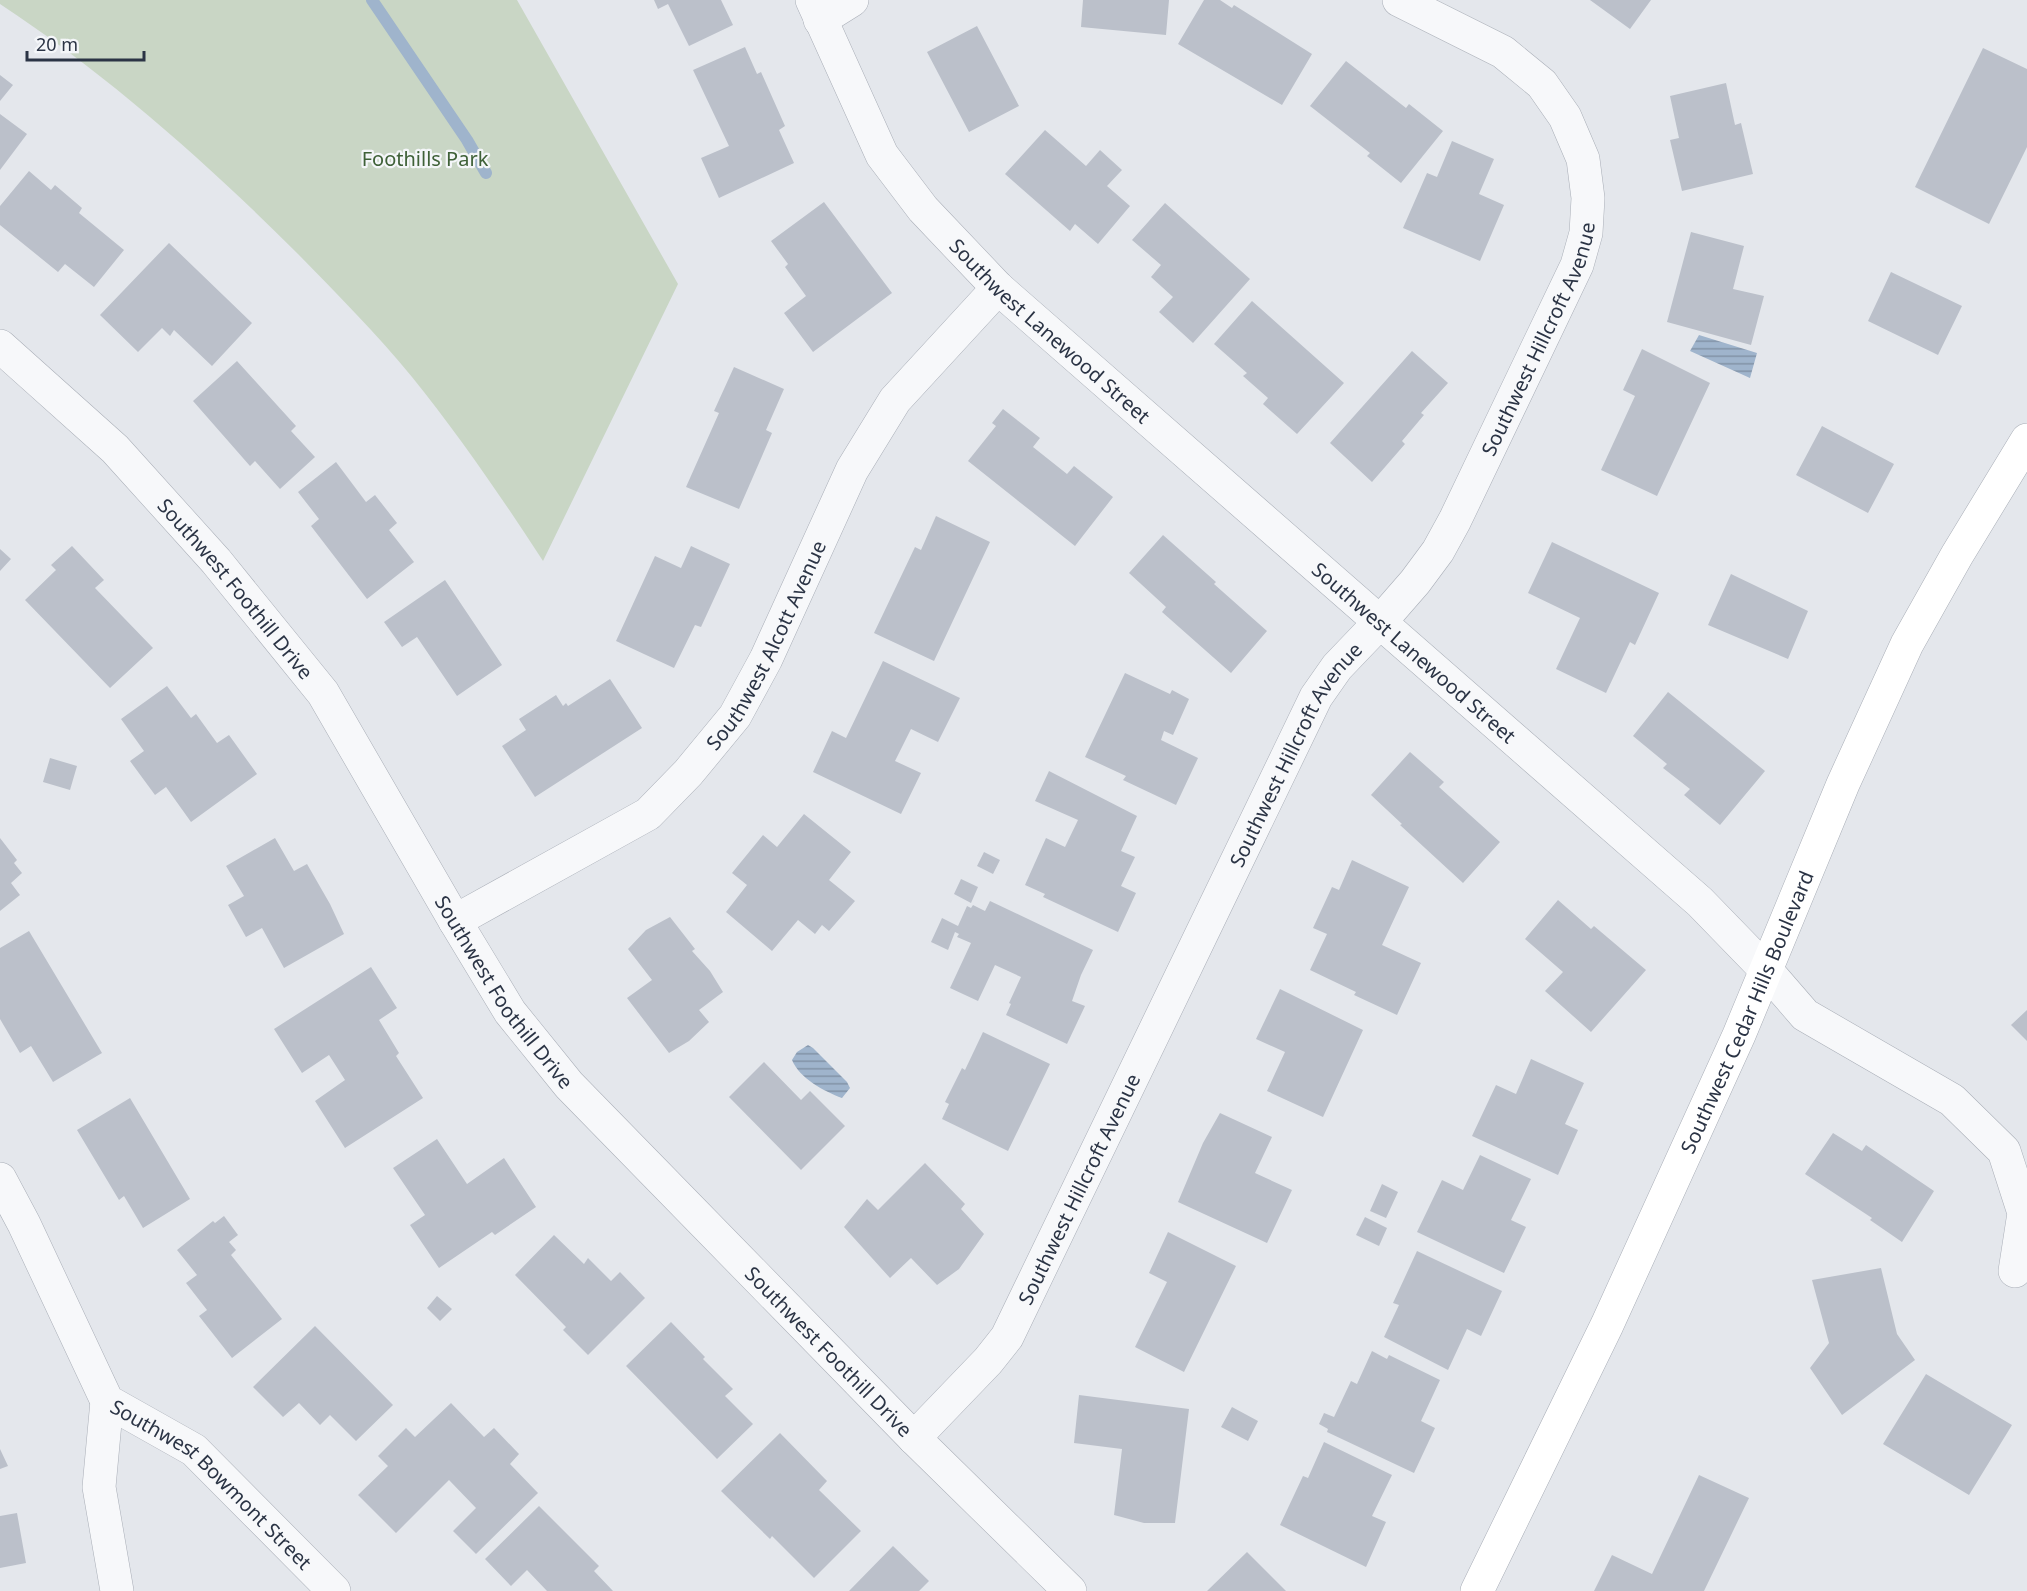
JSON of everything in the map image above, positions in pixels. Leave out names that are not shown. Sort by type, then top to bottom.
[{"type":"main road","name":"Southwest Cedar Hills Boulevard","points":[[1477,1591],[1612,1315],[1734,1046],[1843,784],[1907,644],[1957,555],[2027,440]]},
{"type":"street","points":[[816,10],[852,0]]},
{"type":"street","name":"Southwest Hillcroft Avenue","points":[[914,1438],[988,1362],[1007,1337],[1316,697],[1337,667],[1381,621],[1438,551],[1455,520],[1576,265],[1586,233],[1588,198],[1583,159],[1565,117],[1542,84],[1503,52],[1399,0]]},
{"type":"street","name":"Southwest Lanewood Street","points":[[816,10],[882,155],[923,209],[998,288],[1700,902],[1766,970],[1805,1015],[1952,1100],[2004,1151],[2024,1213],[2015,1271]]},
{"type":"street","name":"Southwest Alcott Avenue","points":[[455,921],[648,814],[688,773],[735,716],[766,659],[852,470],[895,400],[998,288]]},
{"type":"street","name":"Southwest Foothill Drive","points":[[0,346],[115,449],[216,561],[323,693],[510,1012],[568,1085],[914,1438],[1070,1591]]},
{"type":"street","name":"Southwest Bowmont Street","points":[[0,1179],[24,1224],[107,1401],[194,1450],[334,1591]]},
{"type":"street","points":[[107,1401],[99,1487],[117,1591]]},
{"type":"green space","name":"Foothills Park","points":[[0,0],[517,0],[678,284],[543,561],[447,421],[385,345],[342,299],[263,220],[192,154],[118,90],[0,4]]},
{"type":"water","points":[[1699,335],[1757,353],[1750,378],[1690,351]]},
{"type":"water","points":[[808,1045],[847,1082],[850,1088],[842,1098],[813,1084],[796,1067],[792,1060],[797,1052]]},
{"type":"building","points":[[654,0],[721,0],[733,25],[689,46],[668,4],[658,9]]},
{"type":"building","points":[[1083,0],[1169,0],[1166,35],[1081,27]]},
{"type":"building","points":[[1204,0],[1220,0],[1232,8],[1234,5],[1312,54],[1282,105],[1178,44]]},
{"type":"building","points":[[1590,0],[1651,0],[1630,29]]},
{"type":"building","points":[[977,26],[1019,106],[969,132],[927,52]]},
{"type":"building","points":[[745,47],[757,74],[761,72],[785,126],[779,130],[794,163],[719,198],[701,158],[729,146],[693,70]]},
{"type":"building","points":[[1983,48],[2027,69],[2027,147],[1989,224],[1915,187]]},
{"type":"building","points":[[1346,61],[1406,108],[1409,104],[1443,131],[1401,183],[1367,156],[1370,153],[1310,106]]},
{"type":"building","points":[[0,75],[13,85],[0,101]]},
{"type":"building","points":[[1726,83],[1735,125],[1741,123],[1753,174],[1682,191],[1670,140],[1679,138],[1670,96]]},
{"type":"building","points":[[0,114],[27,134],[0,170]]},
{"type":"building","points":[[1045,130],[1086,166],[1100,150],[1122,170],[1107,186],[1130,206],[1098,244],[1075,224],[1070,231],[1005,174]]},
{"type":"building","points":[[1452,141],[1494,159],[1479,194],[1504,205],[1480,261],[1403,228],[1427,173],[1437,177]]},
{"type":"building","points":[[29,171],[51,190],[55,185],[82,208],[79,213],[124,250],[94,287],[65,264],[58,272],[0,225],[0,206]]},
{"type":"building","points":[[824,202],[892,293],[813,352],[784,313],[806,296],[785,267],[788,264],[771,241]]},
{"type":"building","points":[[1165,203],[1250,279],[1193,343],[1159,312],[1173,297],[1151,277],[1161,265],[1132,240]]},
{"type":"building","points":[[1691,232],[1744,246],[1733,289],[1764,296],[1751,345],[1667,322]]},
{"type":"building","points":[[169,243],[252,323],[212,366],[174,330],[170,336],[162,328],[138,352],[100,315]]},
{"type":"building","points":[[1891,272],[1962,306],[1938,355],[1868,321]]},
{"type":"building","points":[[1252,301],[1344,383],[1297,434],[1263,404],[1268,398],[1243,376],[1247,373],[1214,344]]},
{"type":"building","points":[[1642,349],[1710,383],[1657,496],[1601,470],[1635,396],[1623,390]]},
{"type":"building","points":[[1412,351],[1448,383],[1421,413],[1424,415],[1402,441],[1405,444],[1372,482],[1330,443]]},
{"type":"building","points":[[237,361],[296,426],[291,431],[315,457],[280,489],[255,461],[250,466],[193,401]]},
{"type":"building","points":[[734,367],[784,389],[766,430],[772,433],[739,509],[686,487],[719,413],[714,411]]},
{"type":"building","points":[[1003,409],[1040,438],[1033,447],[1067,474],[1074,466],[1113,497],[1075,546],[968,461],[996,426],[992,423]]},
{"type":"building","points":[[1822,426],[1894,464],[1868,513],[1796,475]]},
{"type":"building","points":[[336,462],[366,502],[375,495],[397,523],[389,530],[414,562],[367,599],[311,526],[319,519],[298,492]]},
{"type":"building","points":[[936,516],[990,542],[934,661],[874,633],[915,547],[921,550]]},
{"type":"building","points":[[1163,535],[1267,631],[1231,673],[1162,612],[1166,607],[1129,573]]},
{"type":"building","points":[[1552,542],[1659,593],[1635,645],[1630,642],[1606,693],[1556,669],[1580,618],[1528,593]]},
{"type":"building","points":[[72,546],[104,580],[95,588],[153,648],[110,688],[25,600],[56,570],[51,565]]},
{"type":"building","points":[[691,546],[730,564],[701,627],[695,625],[674,668],[616,641],[655,556],[681,568]]},
{"type":"building","points":[[0,549],[11,559],[0,571]]},
{"type":"building","points":[[1731,574],[1808,611],[1788,659],[1708,625]]},
{"type":"building","points":[[445,580],[502,665],[457,696],[417,637],[402,647],[384,622]]},
{"type":"building","points":[[883,661],[960,698],[938,742],[911,729],[895,761],[921,773],[901,814],[813,772],[832,731],[846,738]]},
{"type":"building","points":[[1125,673],[1170,694],[1172,690],[1189,699],[1173,735],[1164,731],[1161,740],[1198,758],[1176,805],[1123,780],[1126,776],[1085,757]]},
{"type":"building","points":[[610,679],[642,728],[535,797],[502,746],[526,730],[519,719],[556,695],[563,706],[566,703],[568,706]]},
{"type":"building","points":[[167,686],[191,718],[196,714],[217,743],[229,735],[257,774],[191,822],[166,787],[155,795],[130,761],[144,751],[121,719]]},
{"type":"building","points":[[1668,692],[1765,771],[1720,825],[1684,795],[1690,789],[1663,768],[1667,764],[1633,736]]},
{"type":"building","points":[[1410,752],[1444,782],[1439,787],[1500,842],[1463,883],[1371,795]]},
{"type":"building","points":[[50,758],[77,766],[70,790],[43,782]]},
{"type":"building","points":[[1049,771],[1137,816],[1121,851],[1135,857],[1121,886],[1136,893],[1118,932],[1043,897],[1045,894],[1025,885],[1046,838],[1065,847],[1078,820],[1035,801]]},
{"type":"building","points":[[804,814],[851,852],[829,880],[855,901],[829,931],[822,925],[815,934],[798,920],[772,951],[726,912],[747,885],[732,873],[763,835],[777,847]]},
{"type":"building","points":[[0,838],[17,860],[14,863],[22,873],[11,883],[20,895],[0,911]]},
{"type":"building","points":[[275,838],[294,871],[307,864],[344,934],[284,968],[262,928],[246,937],[228,905],[244,896],[226,866]]},
{"type":"building","points":[[984,852],[1000,860],[993,874],[977,866]]},
{"type":"building","points":[[1352,860],[1409,887],[1382,945],[1421,963],[1397,1015],[1354,995],[1356,992],[1310,970],[1327,934],[1313,928],[1332,887],[1339,890]]},
{"type":"building","points":[[961,879],[978,887],[971,903],[954,894]]},
{"type":"building","points":[[1558,900],[1591,929],[1594,926],[1646,970],[1591,1032],[1545,991],[1563,972],[1525,939]]},
{"type":"building","points":[[990,901],[1093,950],[1072,1001],[1085,1006],[1067,1044],[1006,1015],[1021,977],[995,965],[978,1001],[950,988],[971,943],[957,937],[959,934],[955,932],[948,950],[931,942],[942,918],[958,926],[967,906],[971,908],[973,905],[985,911]]},
{"type":"building","points":[[670,917],[695,949],[692,951],[710,971],[723,992],[699,1010],[709,1022],[689,1041],[669,1053],[627,998],[652,980],[628,949],[646,930]]},
{"type":"building","points":[[29,931],[102,1053],[53,1082],[31,1046],[20,1053],[0,1019],[0,948]]},
{"type":"building","points":[[371,967],[397,1008],[379,1020],[399,1053],[396,1056],[423,1098],[345,1148],[315,1101],[345,1080],[329,1055],[302,1073],[274,1029]]},
{"type":"building","points":[[1280,989],[1363,1030],[1323,1117],[1267,1091],[1285,1052],[1256,1039]]},
{"type":"building","points":[[2027,1010],[2027,1041],[2011,1025]]},
{"type":"building","points":[[983,1032],[1050,1064],[1008,1151],[942,1119],[949,1104],[945,1102],[962,1068],[965,1070]]},
{"type":"building","points":[[1531,1059],[1584,1083],[1565,1124],[1578,1130],[1558,1175],[1472,1136],[1496,1085],[1516,1094]]},
{"type":"building","points":[[764,1062],[801,1100],[810,1091],[845,1126],[801,1170],[729,1097]]},
{"type":"building","points":[[130,1098],[190,1199],[143,1228],[124,1196],[119,1200],[77,1130]]},
{"type":"building","points":[[1220,1113],[1272,1137],[1255,1173],[1292,1190],[1267,1243],[1178,1202],[1203,1143]]},
{"type":"building","points":[[1833,1133],[1862,1151],[1866,1145],[1934,1191],[1902,1242],[1870,1220],[1872,1218],[1805,1174]]},
{"type":"building","points":[[437,1139],[467,1184],[504,1158],[536,1207],[495,1235],[492,1232],[439,1268],[410,1225],[425,1215],[393,1168]]},
{"type":"building","points":[[1480,1155],[1531,1179],[1511,1220],[1526,1227],[1504,1273],[1417,1232],[1442,1180],[1463,1190]]},
{"type":"building","points":[[925,1163],[965,1204],[961,1209],[984,1234],[959,1269],[937,1285],[911,1258],[890,1278],[844,1227],[867,1199],[878,1210]]},
{"type":"building","points":[[1382,1184],[1398,1192],[1386,1218],[1370,1211]]},
{"type":"building","points":[[224,1216],[238,1235],[229,1242],[236,1250],[231,1255],[282,1319],[232,1358],[199,1316],[207,1310],[186,1283],[197,1275],[177,1250],[213,1221],[215,1223]]},
{"type":"building","points":[[1365,1217],[1387,1228],[1379,1246],[1356,1235]]},
{"type":"building","points":[[1168,1232],[1236,1266],[1184,1372],[1135,1347],[1167,1282],[1149,1273]]},
{"type":"building","points":[[554,1235],[584,1264],[588,1258],[611,1281],[620,1272],[645,1298],[588,1355],[563,1330],[566,1327],[515,1275]]},
{"type":"building","points":[[1417,1251],[1502,1291],[1481,1336],[1467,1329],[1448,1370],[1384,1337],[1399,1305],[1393,1303]]},
{"type":"building","points":[[1881,1268],[1897,1334],[1915,1360],[1842,1415],[1810,1368],[1829,1343],[1812,1280]]},
{"type":"building","points":[[437,1296],[452,1309],[440,1321],[427,1308]]},
{"type":"building","points":[[671,1322],[733,1389],[725,1396],[753,1424],[717,1459],[626,1366]]},
{"type":"building","points":[[315,1326],[393,1405],[356,1441],[330,1415],[320,1425],[299,1403],[283,1417],[253,1387]]},
{"type":"building","points":[[1372,1351],[1387,1359],[1389,1355],[1440,1380],[1421,1421],[1435,1428],[1414,1473],[1327,1432],[1328,1429],[1319,1424],[1324,1413],[1334,1417],[1351,1381],[1357,1384]]},
{"type":"building","points":[[1926,1374],[2012,1425],[1969,1495],[1883,1444]]},
{"type":"building","points":[[1079,1395],[1189,1409],[1175,1523],[1144,1523],[1114,1515],[1122,1449],[1074,1443]]},
{"type":"building","points":[[451,1403],[484,1437],[494,1428],[519,1454],[510,1464],[538,1493],[476,1554],[453,1531],[476,1508],[449,1480],[396,1533],[358,1495],[388,1466],[378,1456],[406,1428],[415,1437]]},
{"type":"building","points":[[1232,1407],[1258,1421],[1248,1441],[1221,1427]]},
{"type":"building","points":[[780,1433],[827,1481],[819,1490],[861,1531],[814,1578],[772,1536],[770,1539],[721,1491]]},
{"type":"building","points":[[1324,1442],[1392,1475],[1372,1516],[1386,1522],[1366,1567],[1280,1525],[1303,1476],[1308,1478]]},
{"type":"building","points":[[0,1449],[8,1466],[0,1469]]},
{"type":"building","points":[[1699,1475],[1749,1498],[1704,1591],[1594,1591],[1612,1555],[1652,1574]]},
{"type":"building","points":[[539,1506],[599,1566],[594,1571],[613,1591],[547,1591],[527,1570],[511,1586],[485,1559]]},
{"type":"building","points":[[17,1513],[26,1563],[0,1568],[0,1516]]},
{"type":"building","points":[[893,1546],[929,1581],[919,1591],[849,1591]]},
{"type":"building","points":[[1247,1552],[1286,1591],[1207,1591]]},
{"type":"waterway","points":[[372,0],[467,140],[486,173]]}]
